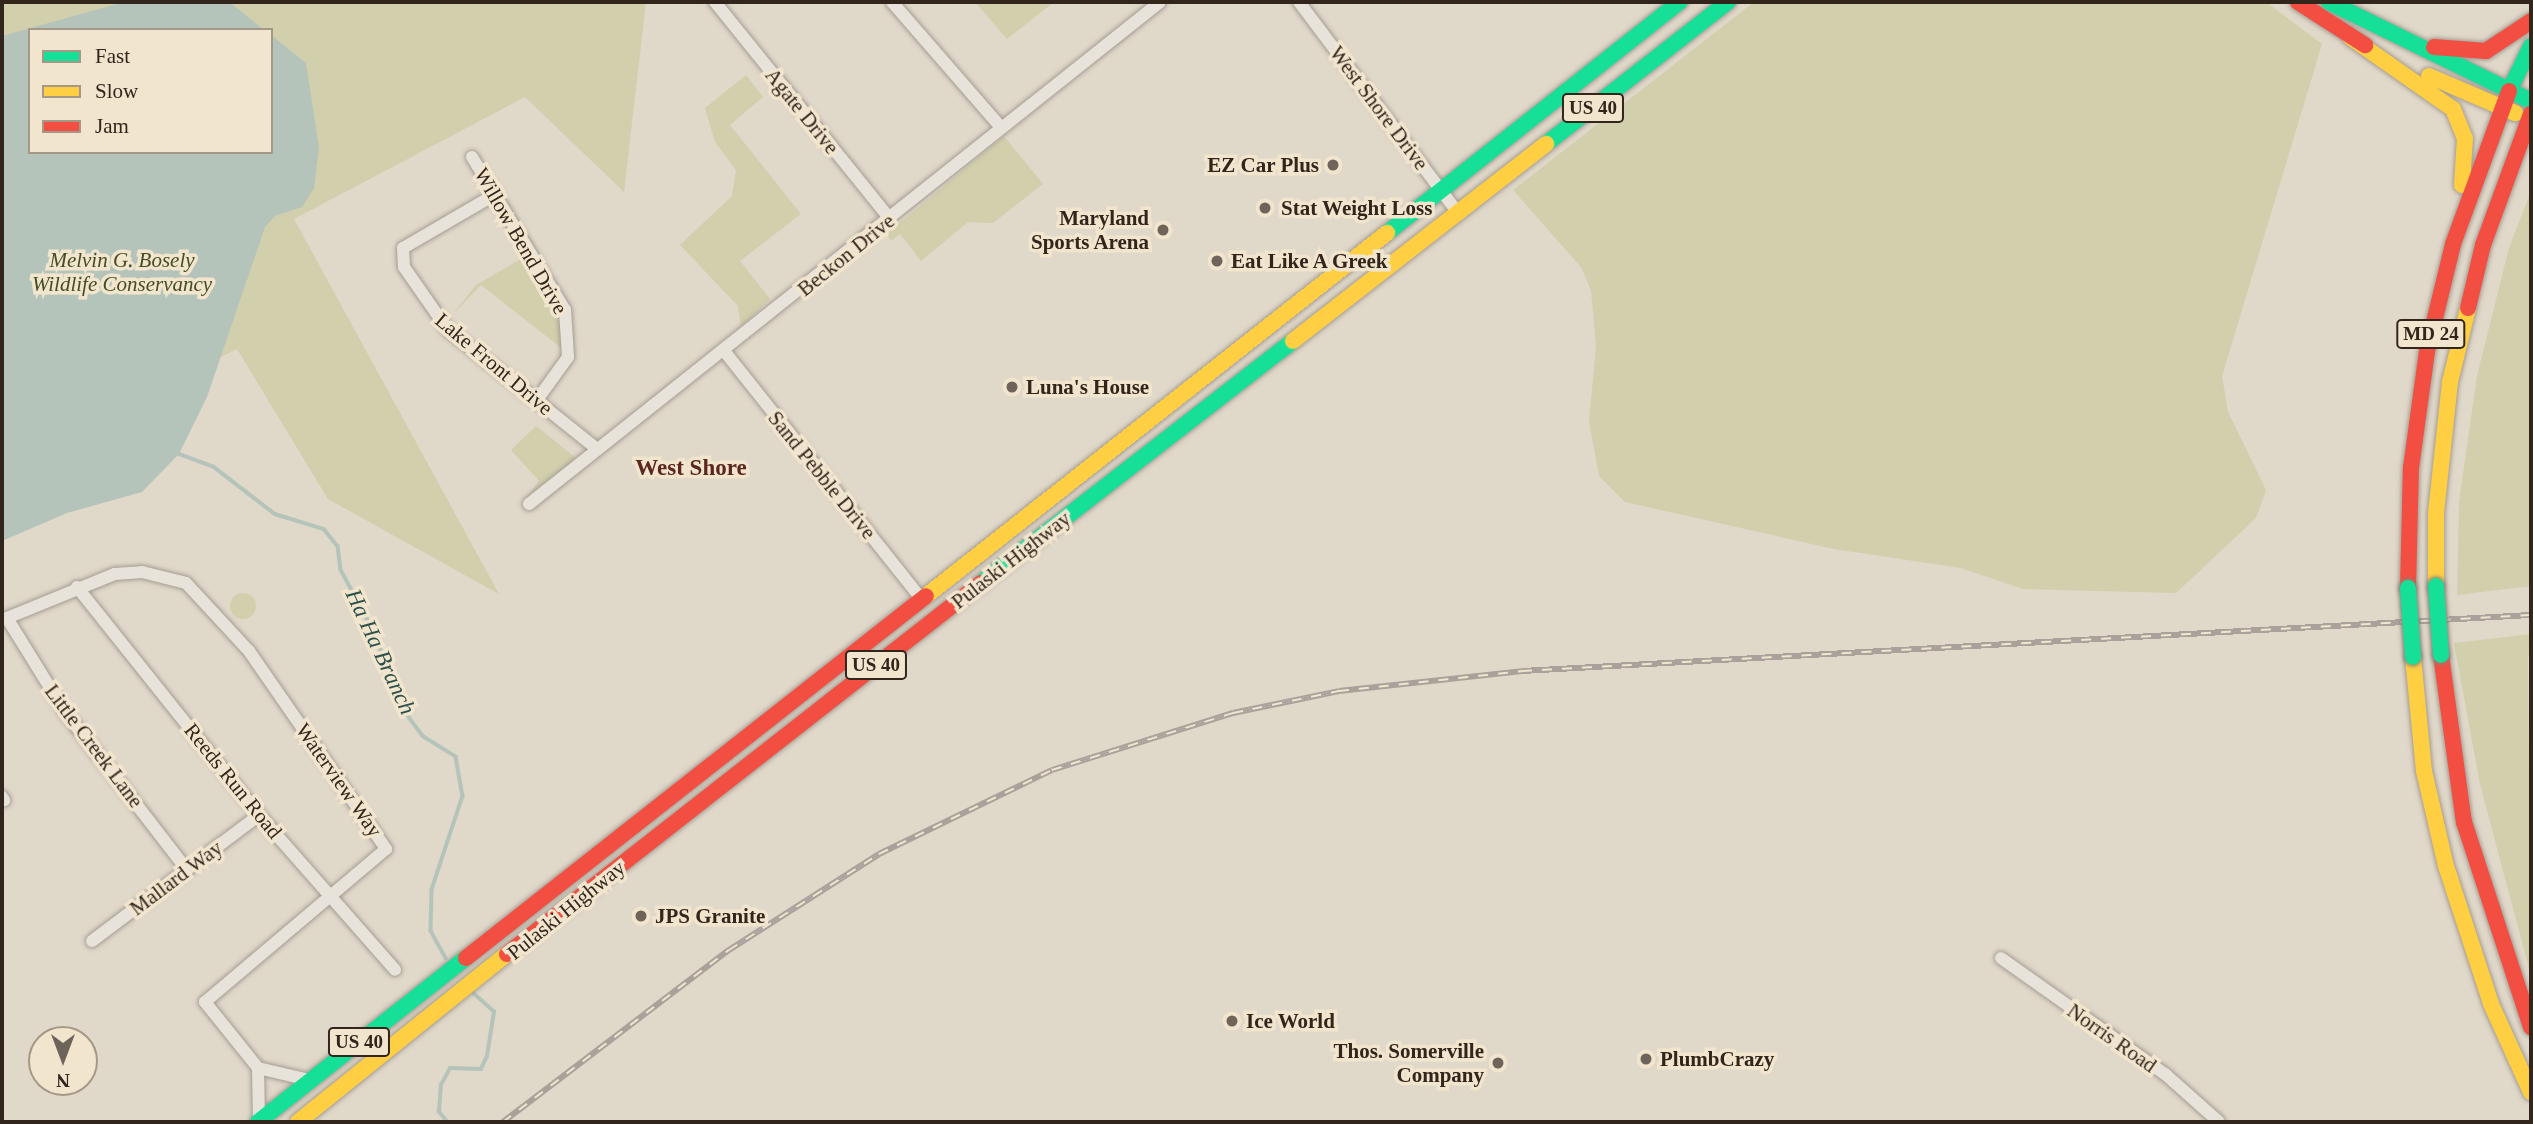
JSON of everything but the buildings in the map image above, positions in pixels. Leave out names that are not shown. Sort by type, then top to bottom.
[{"type":"main road","name":"Pulaski Highway","points":[[258,1122],[920,597],[1680,2]]},
{"type":"main road","name":"Pulaski Highway","points":[[298,1122],[605,876],[1728,2]]},
{"type":"main road","points":[[2298,2],[2443,97],[2461,124],[2467,159],[2454,244]]},
{"type":"main road","points":[[2329,2],[2398,39],[2531,101]]},
{"type":"main road","points":[[2398,39],[2486,51],[2515,38],[2531,21]]},
{"type":"main road","points":[[2350,37],[2501,108],[2530,117]]},
{"type":"main road","name":"MD 24","points":[[2531,46],[2501,108],[2454,244],[2417,413],[2408,589],[2424,771],[2445,866],[2487,994],[2531,1092]]},
{"type":"main road","name":"MD 24","points":[[2530,117],[2476,267],[2451,382],[2436,513],[2436,586],[2441,655],[2467,835],[2531,1027]]},
{"type":"street","name":"Agate Drive","points":[[715,2],[890,219]]},
{"type":"street","points":[[892,2],[999,125]]},
{"type":"street","name":"Beckon Drive","points":[[529,504],[890,219],[999,125],[1160,2]]},
{"type":"street","name":"West Shore Drive","points":[[1299,2],[1459,214]]},
{"type":"street","name":"Willow Bend Drive","points":[[472,157],[569,328],[568,357],[537,400]]},
{"type":"street","name":"Lake Front Drive","points":[[494,195],[403,248],[400,257],[439,321],[597,449]]},
{"type":"street","name":"Sand Pebble Drive","points":[[724,352],[920,597]]},
{"type":"street","name":"Waterview Way","points":[[77,587],[115,574],[165,575],[194,589],[221,615],[386,849],[205,1002],[258,1068]]},
{"type":"street","points":[[4,619],[77,587]]},
{"type":"street","name":"Reeds Run Road","points":[[77,587],[259,815],[396,970]]},
{"type":"street","name":"Little Creek Lane","points":[[4,619],[65,712],[187,870]]},
{"type":"street","name":"Mallard Way","points":[[92,941],[259,815]]},
{"type":"street","name":"Norris Road","points":[[2001,958],[2157,1069],[2219,1122]]},
{"type":"street","points":[[258,1122],[258,1068],[310,1080]]},
{"type":"green space","name":"Melvin G. Bosely Wildlife Conservancy","points":[[2,2],[646,2],[624,192],[525,97],[294,219],[499,594],[328,499],[237,349],[2,467]]},
{"type":"green space","points":[[975,2],[1054,2],[1007,39]]},
{"type":"green space","points":[[1754,2],[2266,2],[2322,44],[2222,376],[2228,412],[2266,490],[2256,518],[2176,593],[2023,589],[1961,568],[1834,549],[1625,502],[1599,476],[1589,421],[1596,347],[1591,290],[1581,267],[1513,190]]},
{"type":"green space","points":[[746,75],[763,97],[730,125],[801,214],[740,261],[770,299],[741,326],[738,306],[680,245],[732,196],[736,170],[715,142],[705,108]]},
{"type":"green space","points":[[1004,136],[1043,184],[993,223],[968,222],[921,261],[900,234],[891,241],[887,234]]},
{"type":"green space","points":[[2531,191],[2531,586],[2457,595],[2459,502],[2477,376],[2509,248]]},
{"type":"green space","points":[[521,259],[559,322],[564,350],[481,285],[453,314],[476,285]]},
{"type":"green space","points":[[536,426],[576,458],[527,497],[539,481],[511,450]]},
{"type":"green space","points":[[243,593],[252,597],[256,606],[252,615],[243,619],[234,615],[230,606],[234,597]]},
{"type":"green space","points":[[2531,634],[2528,660],[2531,976],[2480,784],[2454,643]]},
{"type":"shaded area","points":[[124,2],[232,4],[262,28],[31,28]]},
{"type":"shaded area","points":[[28,29],[28,154],[273,154],[273,37],[306,63],[319,148],[314,188],[302,207],[275,216],[265,227],[207,397],[179,454],[142,492],[67,513],[2,541],[2,36]]},
{"type":"waterway","name":"Ha Ha Branch","points":[[179,454],[214,467],[275,514],[324,529],[338,546],[341,570],[372,627],[405,712],[423,736],[456,757],[463,796],[432,890],[431,931],[446,958]]},
{"type":"waterway","name":"Ha Ha Branch","points":[[447,1122],[439,1112],[441,1085],[450,1068],[481,1069],[487,1056],[494,1012],[474,994]]},
{"type":"railway","points":[[503,1122],[729,950],[879,854],[1052,770],[1233,713],[1339,691],[1522,671],[2531,615]]},
{"type":"traffic: fast","points":[[1387,233],[1680,2]]},
{"type":"traffic: fast","points":[[1546,144],[1728,2]]},
{"type":"traffic: fast","points":[[2329,2],[2531,101]]},
{"type":"traffic: fast","points":[[2509,91],[2531,46]]},
{"type":"traffic: fast","points":[[981,583],[1293,341]]},
{"type":"traffic: fast","points":[[2436,586],[2441,655]]},
{"type":"traffic: fast","points":[[2408,588],[2413,657]]},
{"type":"traffic: fast","points":[[258,1122],[466,958]]},
{"type":"traffic: slow","points":[[2350,37],[2453,109],[2465,138],[2462,185]]},
{"type":"traffic: slow","points":[[2429,76],[2515,113]]},
{"type":"traffic: slow","points":[[1293,341],[1546,144]]},
{"type":"traffic: slow","points":[[926,596],[1387,233]]},
{"type":"traffic: slow","points":[[2436,586],[2436,513],[2450,382],[2468,308]]},
{"type":"traffic: slow","points":[[2413,657],[2424,771],[2446,866],[2491,1004],[2531,1092]]},
{"type":"traffic: slow","points":[[298,1122],[507,954]]},
{"type":"traffic: jam","points":[[2298,2],[2365,45]]},
{"type":"traffic: jam","points":[[2434,47],[2486,51],[2531,21]]},
{"type":"traffic: jam","points":[[2408,588],[2411,468],[2427,351],[2453,244],[2509,91]]},
{"type":"traffic: jam","points":[[2468,308],[2483,245],[2531,114]]},
{"type":"traffic: jam","points":[[507,954],[981,583]]},
{"type":"traffic: jam","points":[[466,958],[926,596]]},
{"type":"traffic: jam","points":[[2441,655],[2464,822],[2531,1027]]},
{"type":"place","name":"EZ Car Plus","points":[[1333,165]]},
{"type":"place","name":"Stat Weight Loss","points":[[1265,208]]},
{"type":"place","name":"Maryland Sports Arena","points":[[1163,230]]},
{"type":"place","name":"Eat Like A Greek","points":[[1217,261]]},
{"type":"place","name":"Luna's House","points":[[1012,387]]},
{"type":"place","name":"JPS Granite","points":[[641,916]]},
{"type":"place","name":"Ice World","points":[[1232,1021]]},
{"type":"place","name":"PlumbCrazy","points":[[1646,1059]]},
{"type":"place","name":"Thos. Somerville Company","points":[[1498,1063]]},
{"type":"district","name":"West Shore","points":[[691,468]]}]
